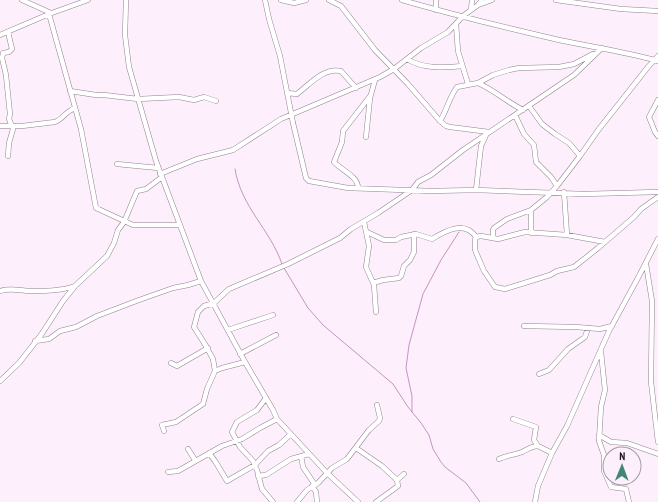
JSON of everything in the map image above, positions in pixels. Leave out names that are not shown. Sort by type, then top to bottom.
[{"type":"street","points":[[22,0],[50,14],[70,91],[82,129],[95,206],[97,209],[133,225],[179,225]]},
{"type":"street","points":[[0,35],[84,0]]},
{"type":"street","points":[[126,0],[125,35],[129,67],[158,168],[201,281],[277,419],[327,473],[358,502]]},
{"type":"street","points":[[265,0],[269,20],[280,56],[307,180],[339,187],[412,190],[476,190],[598,194],[658,192]]},
{"type":"street","points":[[282,0],[297,3],[306,0]]},
{"type":"street","points":[[329,0],[341,6],[375,50],[440,121],[446,126],[487,134]]},
{"type":"street","points":[[402,0],[436,10],[561,40],[657,59],[599,129],[557,186],[531,210],[493,228],[493,238]]},
{"type":"street","points":[[436,0],[436,10]]},
{"type":"street","points":[[472,0],[472,10]]},
{"type":"street","points":[[0,381],[19,363],[62,301],[75,286],[107,256],[137,191],[146,189],[161,176],[196,159],[233,150],[267,128],[292,115],[375,80],[394,69],[421,48],[448,32],[463,16],[478,5],[482,0]]},
{"type":"street","points":[[478,5],[492,0]]},
{"type":"street","points":[[556,0],[621,9],[658,11]]},
{"type":"street","points":[[456,24],[458,51],[468,84]]},
{"type":"street","points":[[8,32],[12,49],[9,52],[3,53],[2,56],[6,75],[10,119],[13,130],[9,143],[8,156]]},
{"type":"street","points":[[164,432],[162,425],[176,422],[203,404],[207,389],[215,371],[213,359],[208,348],[195,330],[194,324],[198,312],[204,306],[214,303],[232,287],[288,264],[333,242],[364,222],[412,190],[418,182],[431,175],[487,134],[574,75],[602,48]]},
{"type":"street","points":[[440,121],[445,114],[451,95],[457,87],[478,83],[493,75],[519,68],[559,67],[574,64],[597,52]]},
{"type":"street","points":[[407,59],[422,65],[451,67],[462,66]]},
{"type":"street","points":[[287,93],[297,94],[319,77],[335,70],[341,71],[356,88]]},
{"type":"street","points":[[366,137],[371,95],[375,80]]},
{"type":"street","points":[[478,83],[523,110]]},
{"type":"street","points":[[70,91],[138,99],[179,97],[194,100],[204,97],[216,101]]},
{"type":"street","points":[[358,188],[358,184],[354,179],[334,162],[342,142],[343,131],[371,95]]},
{"type":"street","points":[[658,100],[649,117],[658,136]]},
{"type":"street","points":[[529,106],[542,124],[569,143],[580,156]]},
{"type":"street","points":[[0,126],[12,127],[55,122],[60,120],[68,111],[75,108]]},
{"type":"street","points":[[515,115],[524,134],[534,145],[536,162],[551,177],[557,186]]},
{"type":"street","points":[[476,190],[481,146],[487,134]]},
{"type":"street","points":[[117,164],[158,168]]},
{"type":"street","points":[[564,192],[567,235]]},
{"type":"street","points":[[476,237],[475,250],[481,264],[494,286],[502,289],[515,286],[541,276],[550,275],[557,271],[574,266],[605,242],[641,209],[658,197]]},
{"type":"street","points":[[531,210],[531,232]]},
{"type":"street","points":[[364,222],[369,246],[366,267],[373,283],[376,312]]},
{"type":"street","points":[[367,232],[388,240],[396,240],[401,237],[414,234],[432,239],[449,229],[462,228],[468,229],[476,237]]},
{"type":"street","points":[[476,237],[481,236],[498,239],[520,233],[531,232],[567,235],[605,242]]},
{"type":"street","points":[[373,283],[399,278],[401,276],[404,266],[410,260],[414,252],[414,234]]},
{"type":"street","points":[[535,502],[538,486],[552,453],[567,426],[612,326],[658,238]]},
{"type":"street","points":[[646,262],[652,296],[651,382],[658,442]]},
{"type":"street","points":[[35,341],[47,340],[60,331],[76,327],[97,316],[139,300],[173,288],[201,281]]},
{"type":"street","points":[[0,291],[8,288],[30,291],[56,290],[75,286]]},
{"type":"street","points":[[228,330],[273,315]]},
{"type":"street","points":[[524,326],[600,329],[612,326]]},
{"type":"street","points":[[539,374],[549,370],[568,349],[585,338],[588,328]]},
{"type":"street","points":[[240,354],[276,335]]},
{"type":"street","points":[[172,363],[177,366],[208,348]]},
{"type":"street","points":[[601,350],[605,390],[601,407],[599,435],[600,446],[604,456],[604,471],[607,481],[612,487],[626,489],[629,502]]},
{"type":"street","points":[[215,371],[245,362]]},
{"type":"street","points":[[266,398],[257,410],[236,424],[232,432],[236,441],[255,465],[262,489],[273,502]]},
{"type":"street","points":[[297,502],[306,490],[314,486],[334,467],[345,461],[365,435],[380,420],[377,405]]},
{"type":"street","points":[[168,472],[178,471],[227,443],[242,439],[277,419]]},
{"type":"street","points":[[513,420],[536,427],[534,439],[538,446],[552,453]]},
{"type":"street","points":[[209,453],[226,481],[255,465],[268,451],[279,445],[291,434]]},
{"type":"street","points":[[599,435],[611,442],[627,443],[658,454]]},
{"type":"street","points":[[499,459],[507,455],[519,453],[538,446]]},
{"type":"street","points":[[356,448],[382,466],[397,480],[398,486],[376,502]]},
{"type":"street","points":[[188,449],[195,460]]},
{"type":"street","points":[[258,476],[266,475],[288,461],[309,454]]},
{"type":"street","points":[[301,456],[303,467],[314,486],[317,502]]},
{"type":"street","points":[[397,480],[404,474]]},
{"type":"waterway","points":[[235,169],[238,183],[243,195],[277,251],[282,264]]},
{"type":"waterway","points":[[412,412],[412,396],[406,368],[409,345],[423,294],[441,260],[459,232]]},
{"type":"waterway","points":[[284,268],[308,308],[323,325],[393,384],[429,435],[433,449],[441,462],[445,467],[466,483],[480,502]]}]
